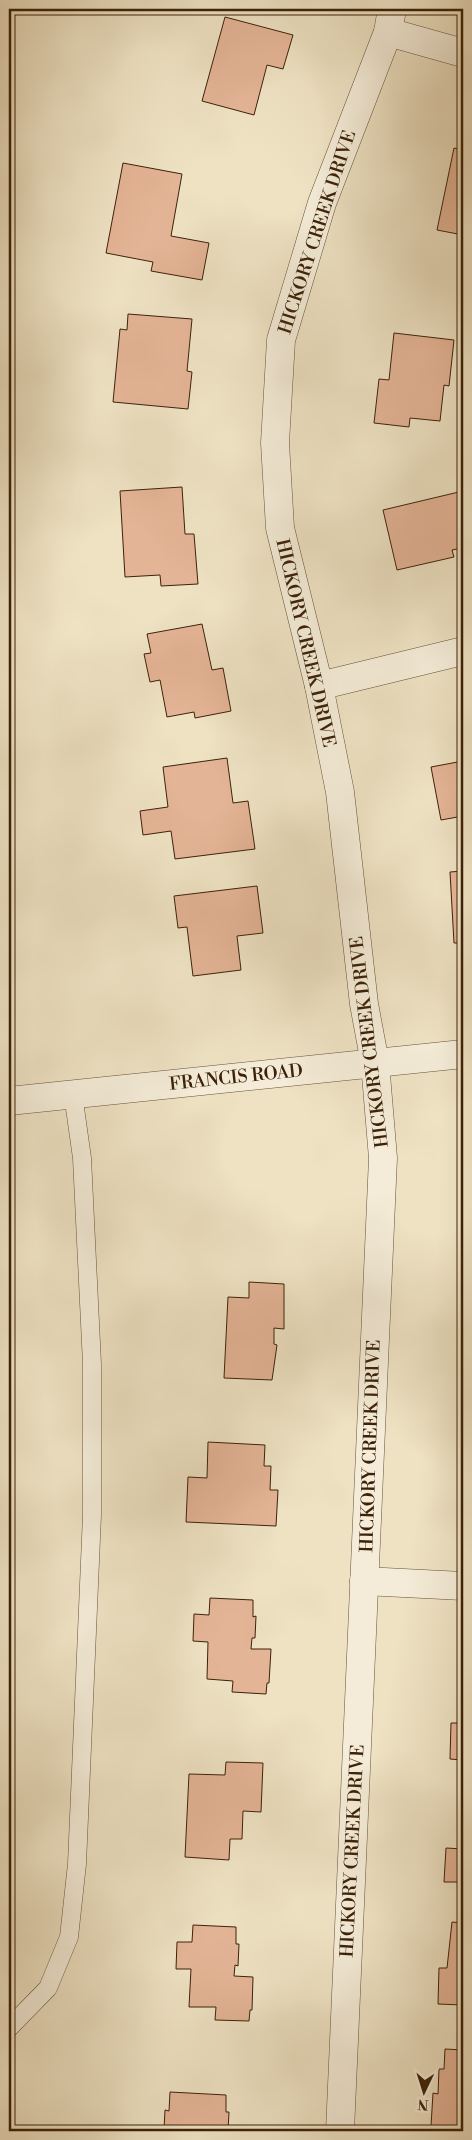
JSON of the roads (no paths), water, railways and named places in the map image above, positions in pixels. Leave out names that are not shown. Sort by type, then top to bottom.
[{"type":"street","points":[[390,20],[463,53]]},
{"type":"street","name":"HICKORY CREEK DRIVE","points":[[340,2131],[383,1158],[375,1063],[364,1004],[340,792],[319,686],[280,528],[275,443],[280,340],[322,203],[390,20]]},
{"type":"street","points":[[319,686],[463,651]]},
{"type":"street","name":"FRANCIS ROAD","points":[[9,1101],[463,1054]]},
{"type":"street","points":[[364,1581],[463,1586]]},
{"type":"lane","points":[[9,2028],[48,1988],[69,1937],[78,1864],[92,1515],[92,1364],[82,1158],[73,1094]]}]
